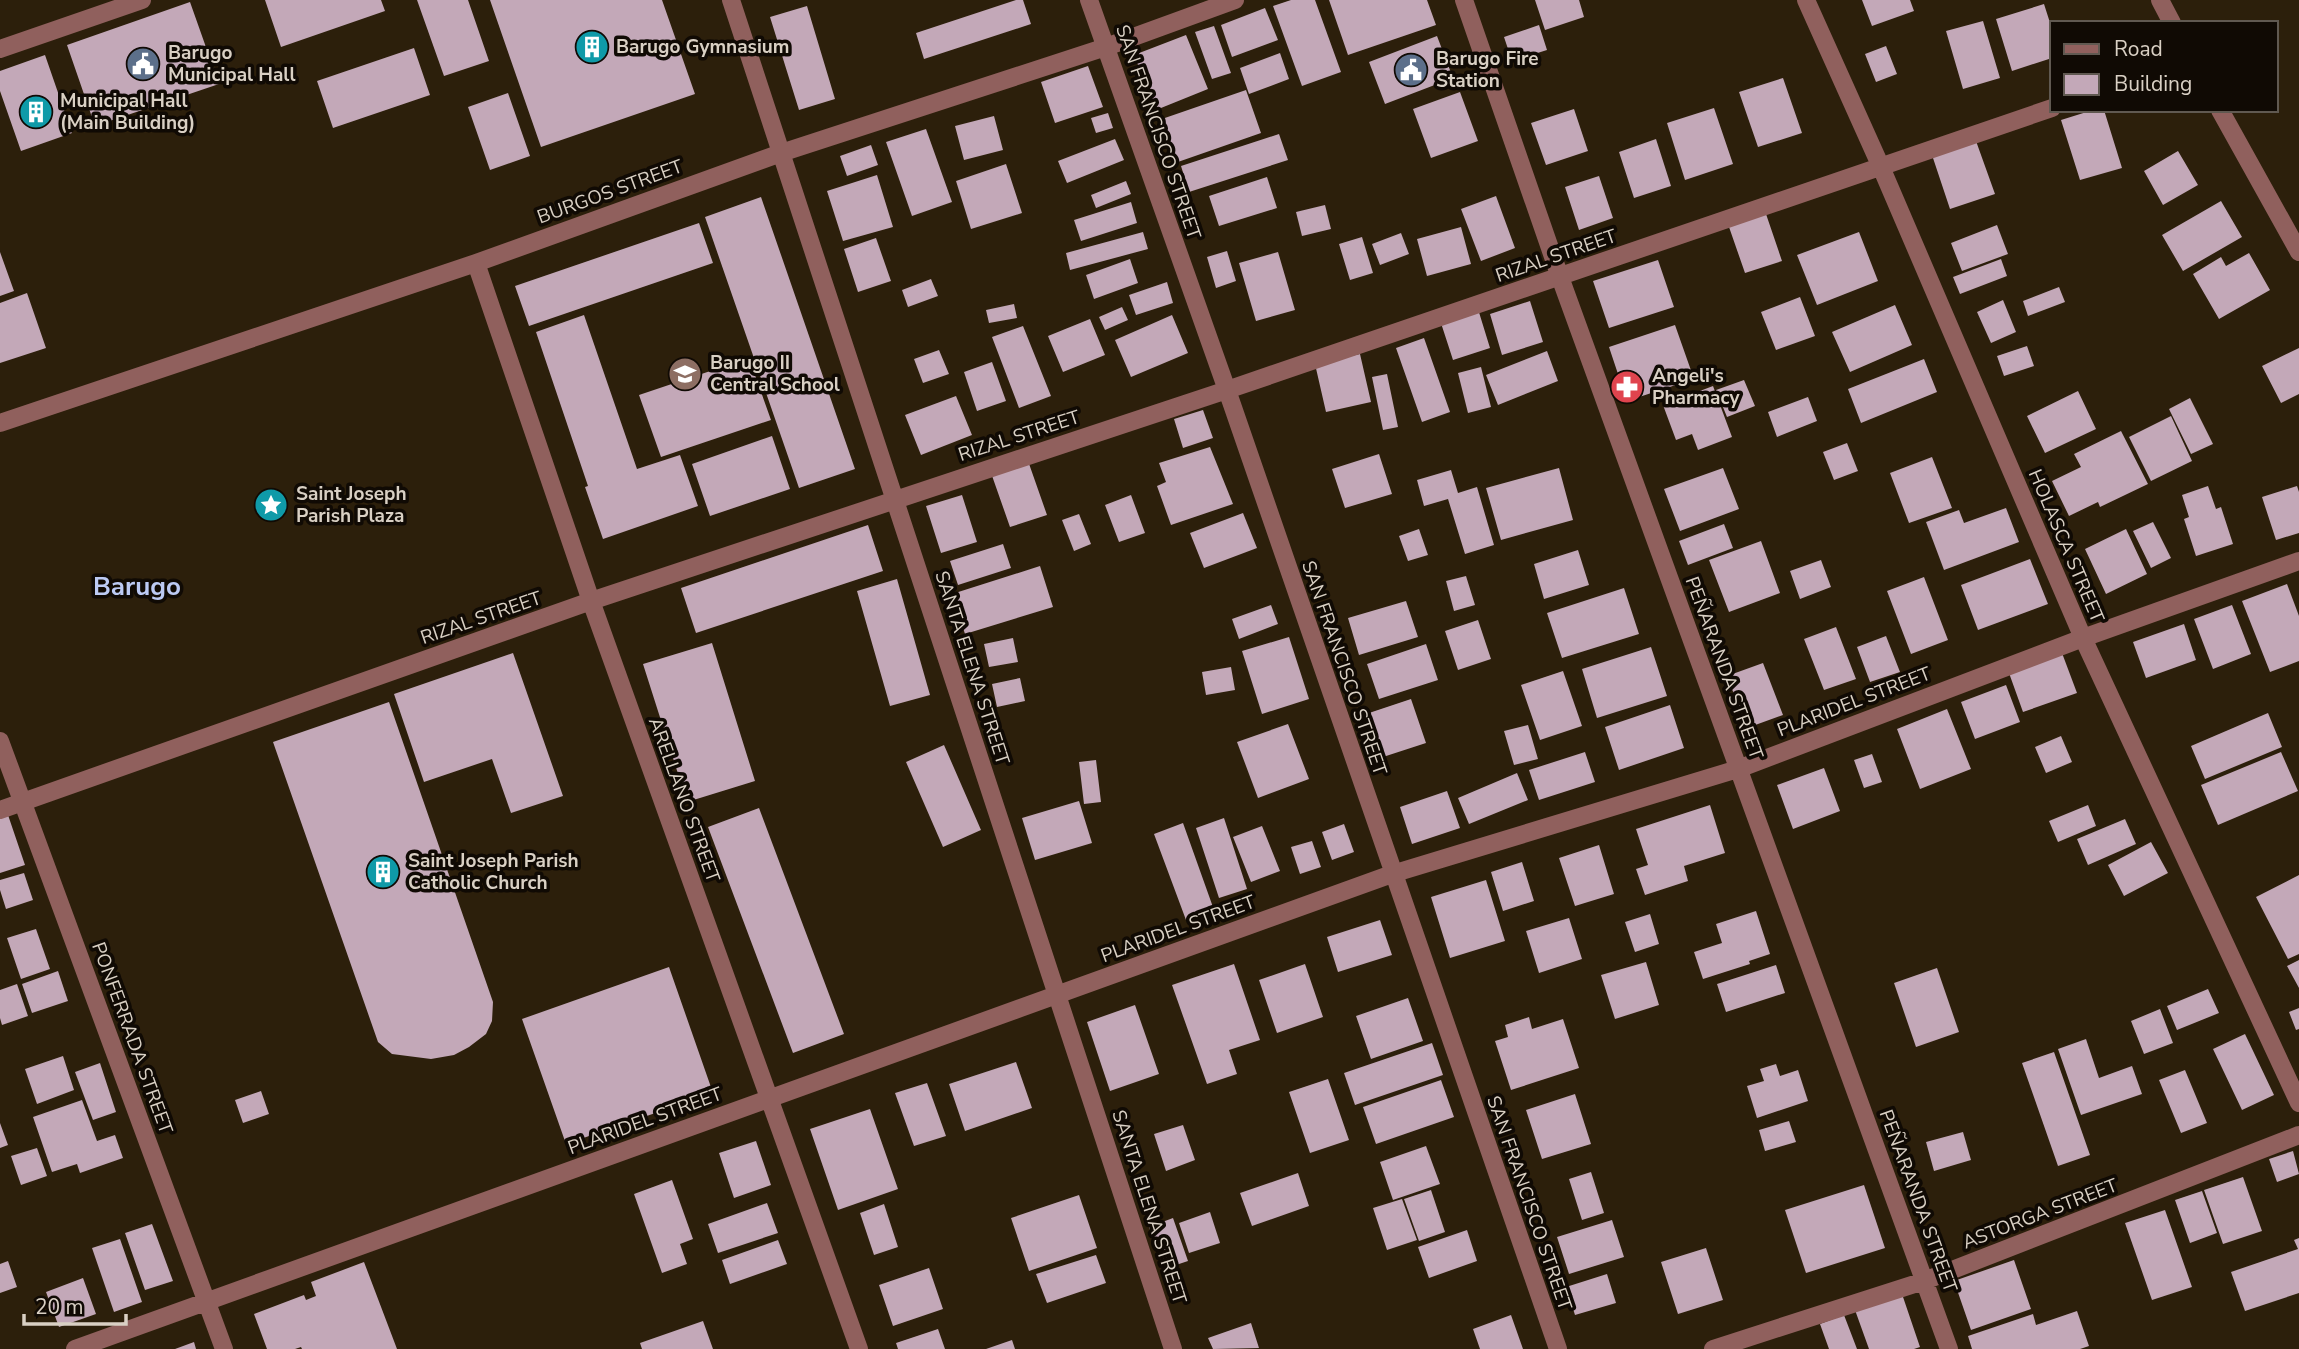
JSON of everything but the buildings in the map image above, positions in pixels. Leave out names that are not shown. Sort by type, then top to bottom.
[{"type":"street","points":[[0,48],[142,0]]},
{"type":"street","name":"SANTA ELENA STREET","points":[[731,0],[1173,1349]]},
{"type":"street","name":"SAN FRANCISCO STREET","points":[[1089,0],[1227,390],[1558,1349]]},
{"type":"street","name":"BURGOS STREET","points":[[0,423],[476,263],[782,153],[1106,47],[1235,0]]},
{"type":"street","name":"PEÑARANDA STREET","points":[[1464,0],[1560,276],[1949,1349]]},
{"type":"street","name":"HOLASCA STREET","points":[[1806,0],[1881,167],[2083,638],[2299,1103]]},
{"type":"street","points":[[2160,0],[2171,21]]},
{"type":"street","name":"RIZAL STREET","points":[[0,810],[591,601],[1227,390],[2050,109]]},
{"type":"street","points":[[2221,112],[2299,252]]},
{"type":"street","name":"ARELLANO STREET","points":[[476,263],[591,601],[859,1349]]},
{"type":"street","name":"PLARIDEL STREET","points":[[75,1349],[1392,874],[1738,769],[2083,638],[2299,561]]},
{"type":"street","name":"PONFERRADA STREET","points":[[0,741],[224,1349]]},
{"type":"street","name":"ASTORGA STREET","points":[[1713,1349],[1924,1281],[2299,1135]]},
{"type":"place","name":"Barugo Gymnasium","points":[[592,47]]},
{"type":"place","name":"Barugo Municipal Hall","points":[[143,64]]},
{"type":"place","name":"Barugo Fire Station","points":[[1411,70]]},
{"type":"place","name":"Municipal Hall (Main Building)","points":[[36,112]]},
{"type":"place","name":"Barugo II Central School","points":[[685,374]]},
{"type":"place","name":"Angeli's Pharmacy","points":[[1627,387]]},
{"type":"place","name":"Saint Joseph Parish Plaza","points":[[271,505]]},
{"type":"place","name":"Saint Joseph Parish Catholic Church","points":[[383,872]]},
{"type":"district","name":"Barugo","points":[[137,586]]}]
